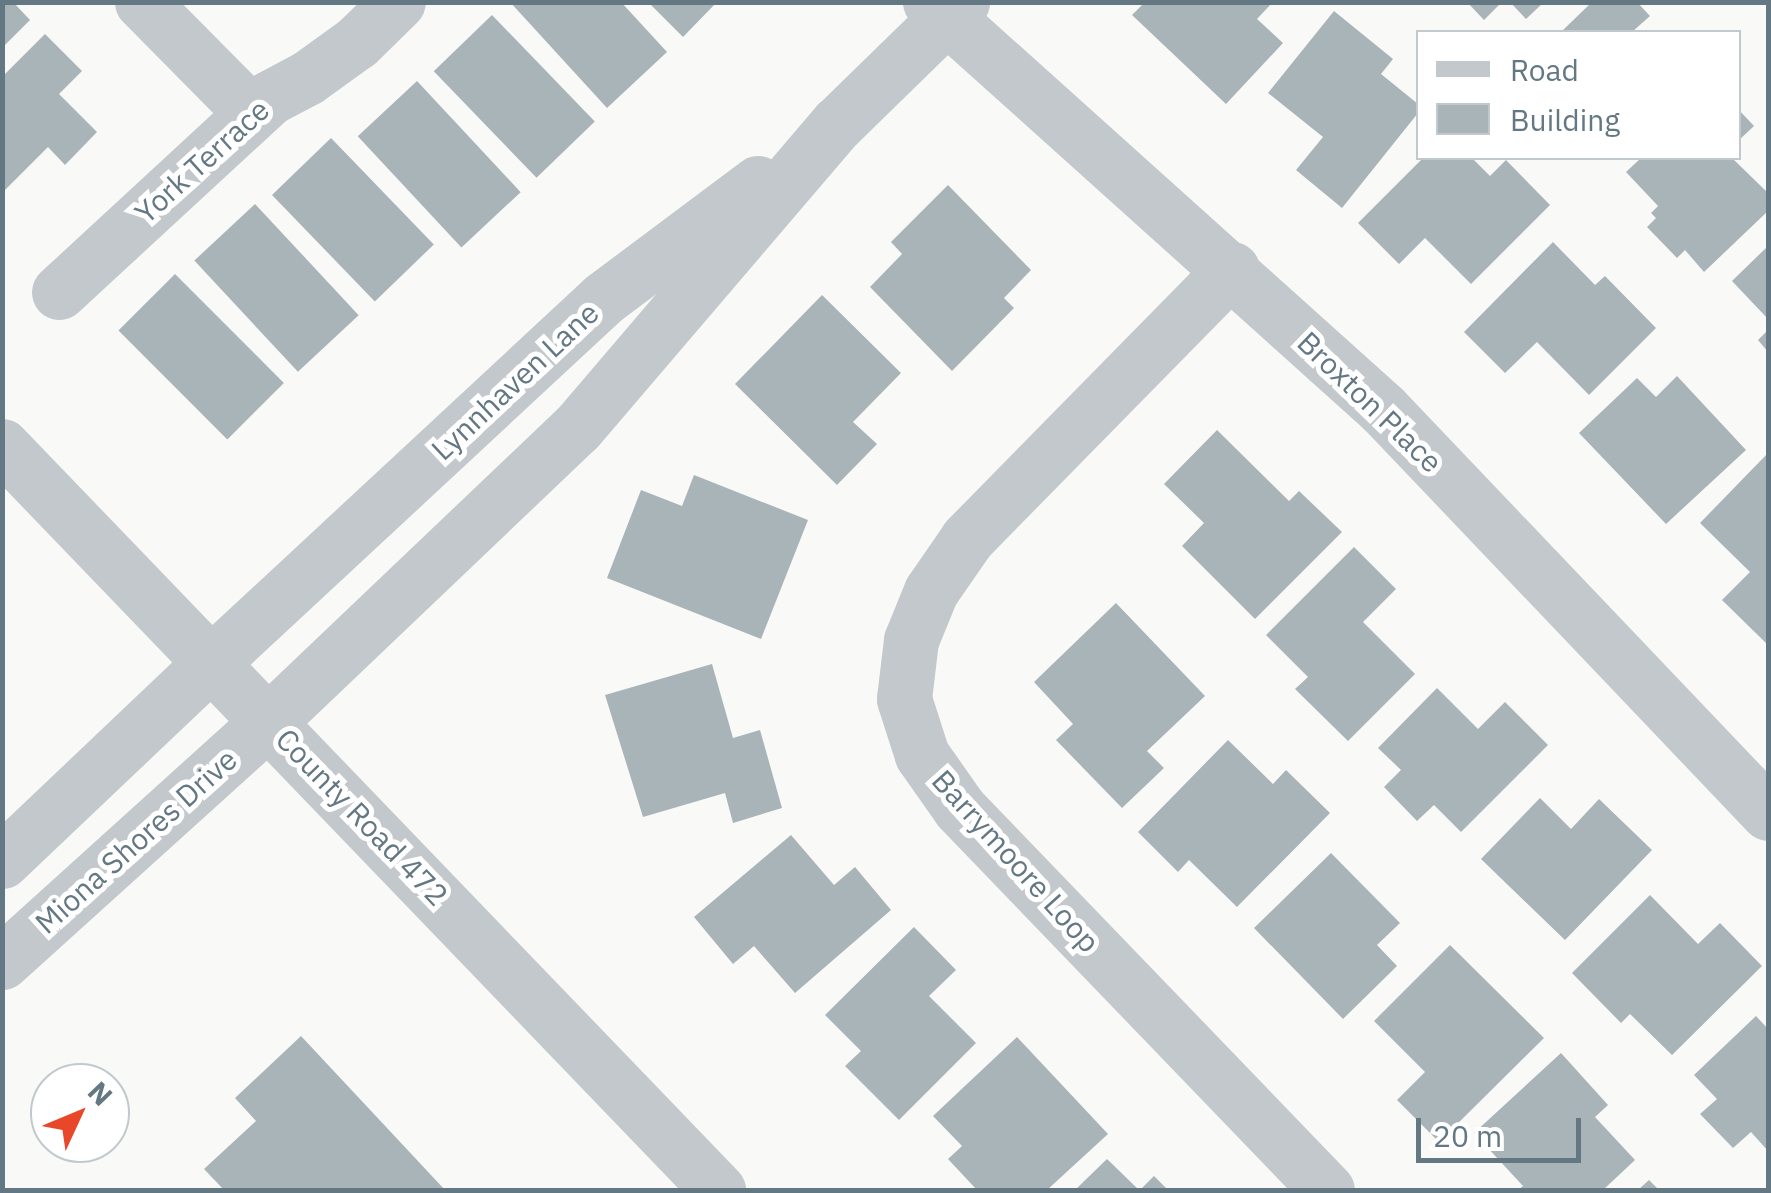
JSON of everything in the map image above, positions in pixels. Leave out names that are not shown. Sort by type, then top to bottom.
[{"type":"street","points":[[142,2],[252,113]]},
{"type":"street","name":"York Terrace","points":[[60,292],[252,113],[357,42],[398,2]]},
{"type":"street","name":"Lynnhaven Lane","points":[[269,721],[577,428],[837,124],[946,8]]},
{"type":"street","name":"Broxton Place","points":[[946,8],[1057,121],[1232,270],[1383,410],[1768,813]]},
{"type":"street","name":"Lynnhaven Lane","points":[[212,662],[604,298],[837,124]]},
{"type":"street","name":"Barrymoore Loop","points":[[1232,270],[967,539],[931,591],[911,640],[904,700],[922,755],[960,808],[1327,1190]]},
{"type":"street","name":"County Road 472","points":[[2,446],[718,1190]]},
{"type":"street","points":[[2,860],[212,662]]},
{"type":"street","name":"Miona Shores Drive","points":[[2,962],[269,721]]},
{"type":"building","points":[[2,2],[13,2],[30,20],[2,48]]},
{"type":"building","points":[[510,2],[621,2],[667,52],[607,108]]},
{"type":"building","points":[[648,2],[717,2],[683,37]]},
{"type":"building","points":[[1145,2],[1273,2],[1257,19],[1283,43],[1226,104],[1132,15]]},
{"type":"building","points":[[1467,2],[1502,2],[1484,20]]},
{"type":"building","points":[[1510,2],[1544,2],[1526,19]]},
{"type":"building","points":[[1592,2],[1637,2],[1650,16],[1634,30],[1563,30]]},
{"type":"building","points":[[1334,11],[1393,59],[1381,74],[1416,102],[1416,116],[1342,208],[1296,170],[1323,137],[1268,93]]},
{"type":"building","points":[[492,15],[595,121],[537,178],[434,71]]},
{"type":"building","points":[[45,34],[82,71],[59,94],[97,132],[65,165],[48,147],[2,193],[2,77]]},
{"type":"building","points":[[417,81],[521,192],[461,247],[358,136]]},
{"type":"building","points":[[1741,112],[1754,126],[1741,138]]},
{"type":"building","points":[[331,138],[434,244],[375,301],[272,195]]},
{"type":"building","points":[[1421,160],[1474,160],[1490,176],[1506,160],[1550,205],[1471,284],[1425,238],[1399,264],[1358,223]]},
{"type":"building","points":[[1639,160],[1734,160],[1768,193],[1768,211],[1704,272],[1685,250],[1677,258],[1647,227],[1656,218],[1651,213],[1658,206],[1626,172]]},
{"type":"building","points":[[948,185],[1031,270],[1004,298],[1014,308],[952,371],[870,287],[902,254],[891,242]]},
{"type":"building","points":[[255,204],[359,315],[298,372],[194,261]]},
{"type":"building","points":[[1553,242],[1595,285],[1605,276],[1656,328],[1589,395],[1537,342],[1505,373],[1464,332]]},
{"type":"building","points":[[1768,246],[1768,319],[1732,281]]},
{"type":"building","points":[[175,274],[284,383],[227,439],[118,331]]},
{"type":"building","points":[[822,295],[901,373],[853,422],[877,444],[837,485],[735,384]]},
{"type":"building","points":[[1768,330],[1768,352],[1758,340]]},
{"type":"building","points":[[1677,376],[1746,450],[1666,524],[1579,433],[1637,378],[1656,397]]},
{"type":"building","points":[[1217,430],[1289,501],[1299,491],[1342,532],[1255,619],[1182,546],[1204,523],[1164,484]]},
{"type":"building","points":[[1768,453],[1768,645],[1722,600],[1750,572],[1700,523]]},
{"type":"building","points":[[694,475],[808,520],[761,639],[607,578],[641,490],[682,506]]},
{"type":"building","points":[[1354,547],[1396,589],[1363,622],[1415,674],[1348,741],[1295,689],[1308,677],[1266,635]]},
{"type":"building","points":[[1116,603],[1205,696],[1147,751],[1164,768],[1122,808],[1056,740],[1073,724],[1034,682]]},
{"type":"building","points":[[712,664],[733,738],[760,730],[782,808],[733,823],[725,793],[643,817],[605,695]]},
{"type":"building","points":[[1437,688],[1478,729],[1505,702],[1548,745],[1461,832],[1434,805],[1417,821],[1384,787],[1401,770],[1378,748]]},
{"type":"building","points":[[1228,740],[1273,784],[1286,770],[1330,813],[1237,907],[1189,860],[1178,872],[1138,832]]},
{"type":"building","points":[[1540,798],[1571,829],[1599,799],[1652,850],[1565,940],[1481,859]]},
{"type":"building","points":[[791,835],[834,885],[855,867],[891,910],[795,993],[754,946],[733,964],[694,917]]},
{"type":"building","points":[[1331,853],[1400,923],[1377,945],[1397,966],[1343,1019],[1254,928]]},
{"type":"building","points":[[1650,895],[1698,944],[1720,923],[1762,966],[1672,1055],[1630,1014],[1621,1023],[1572,973]]},
{"type":"building","points":[[914,927],[956,970],[929,996],[976,1043],[899,1120],[845,1066],[861,1051],[825,1015]]},
{"type":"building","points":[[1450,945],[1544,1038],[1439,1142],[1397,1100],[1425,1072],[1374,1021]]},
{"type":"building","points":[[1756,1016],[1768,1029],[1768,1151],[1751,1132],[1733,1148],[1700,1114],[1717,1099],[1694,1075]]},
{"type":"building","points":[[301,1036],[445,1190],[224,1190],[204,1169],[256,1121],[235,1098]]},
{"type":"building","points":[[1017,1037],[1108,1134],[1047,1190],[977,1190],[948,1159],[962,1146],[933,1116]]},
{"type":"building","points":[[1561,1053],[1608,1105],[1595,1117],[1635,1160],[1603,1190],[1518,1190],[1523,1186],[1474,1133]]},
{"type":"building","points":[[1107,1159],[1139,1190],[1075,1190]]},
{"type":"building","points":[[1154,1176],[1168,1190],[1140,1190]]},
{"type":"building","points":[[1649,1180],[1659,1190],[1638,1190]]}]
